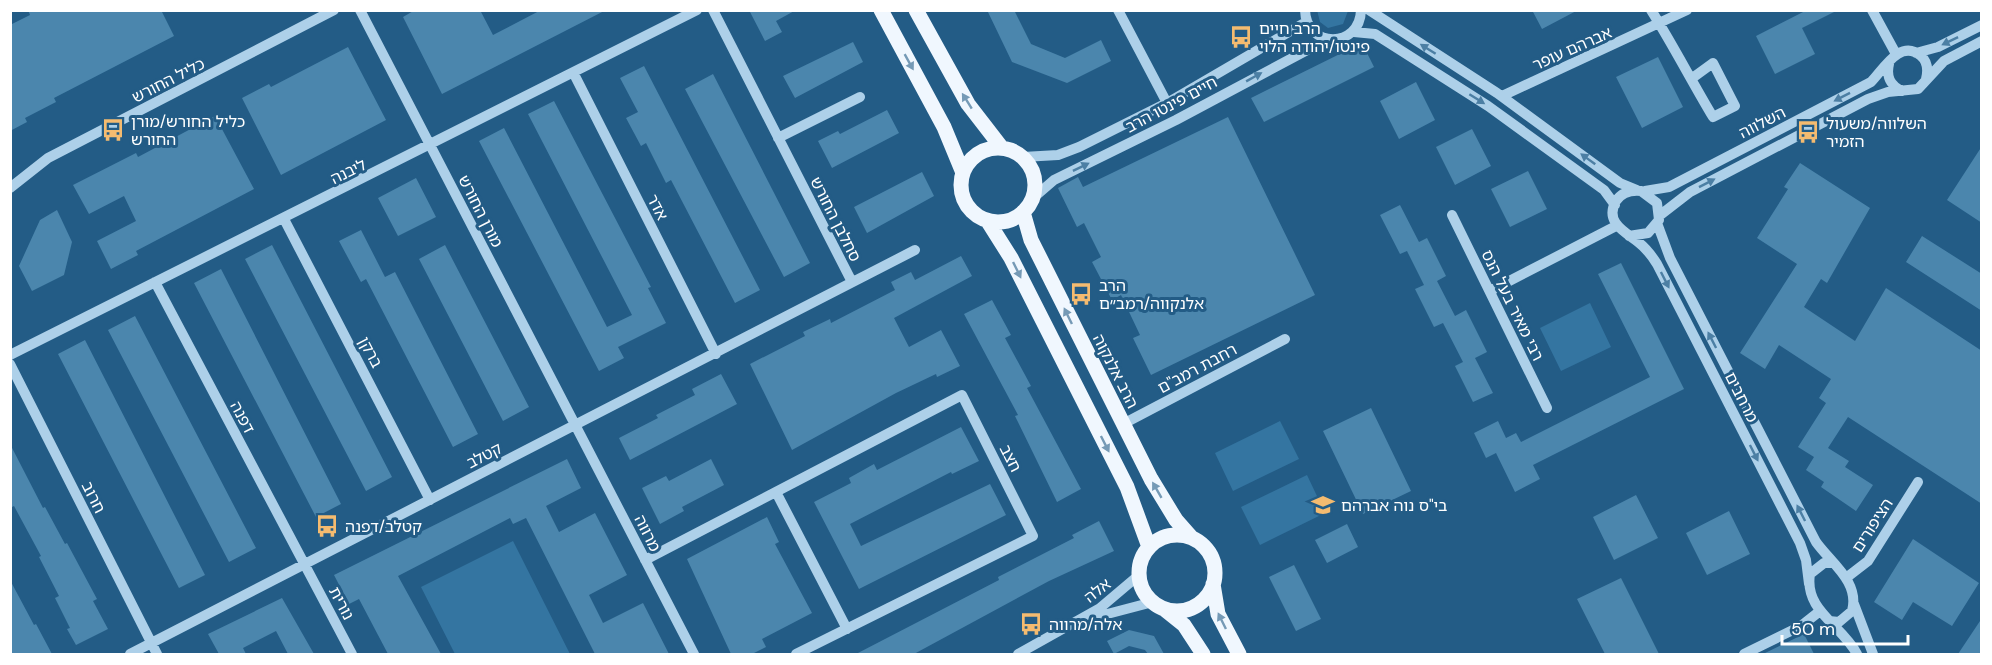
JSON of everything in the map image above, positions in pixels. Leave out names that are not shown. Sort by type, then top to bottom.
[{"type":"main road","points":[[881,10],[944,127],[963,173],[962,193],[966,203],[979,216],[987,220],[1006,221],[1023,212],[1032,199],[1035,190],[1033,172],[1023,157],[1002,148],[968,104],[916,10]]},
{"type":"main road","points":[[963,173],[968,164],[982,152],[1002,148]]},
{"type":"main road","name":"הרב אלנקוה","points":[[1023,212],[1031,240],[1123,424],[1164,500],[1191,537]]},
{"type":"main road","points":[[987,220],[1007,250],[1127,487],[1149,547]]},
{"type":"main road","points":[[1158,605],[1182,611],[1194,607],[1204,600],[1213,584],[1215,573],[1211,556],[1205,547],[1191,537],[1168,536],[1149,547],[1142,557],[1139,575],[1141,586],[1158,605],[1184,625],[1203,654]]},
{"type":"main road","points":[[1213,584],[1218,614],[1239,654]]},
{"type":"street","name":"כליל החורש","points":[[13,187],[48,159],[334,10]]},
{"type":"street","name":"מורן החורש","points":[[360,10],[575,426]]},
{"type":"street","name":"ליבנה","points":[[10,356],[574,74],[697,10]]},
{"type":"street","name":"סחלבן החורש","points":[[713,10],[852,282],[915,250]]},
{"type":"street","points":[[1118,10],[1167,104]]},
{"type":"street","points":[[1305,10],[1306,22],[1316,35],[1326,40]]},
{"type":"street","points":[[1361,10],[1354,32],[1375,34],[1488,106],[1604,190],[1615,204]]},
{"type":"street","points":[[1369,10],[1502,96],[1620,183],[1639,191],[1653,198],[1658,220],[1648,233],[1629,236],[1616,226],[1613,212],[1615,204],[1626,192],[1639,191]]},
{"type":"street","points":[[1651,10],[1713,117],[1735,106],[1713,63],[1691,79]]},
{"type":"street","name":"אברהם עופר","points":[[1502,96],[1687,10]]},
{"type":"street","points":[[1872,10],[1896,54]]},
{"type":"street","name":"חיים פינטו הרב","points":[[1023,157],[1058,155],[1167,104],[1298,29],[1306,22]]},
{"type":"street","points":[[1982,25],[1938,47],[1916,53],[1903,51],[1896,54],[1889,64],[1888,77],[1896,88],[1902,91],[1918,88],[1944,61],[1982,41]]},
{"type":"street","name":"חיים פינטו הרב","points":[[1032,199],[1054,180],[1176,120],[1326,40],[1340,40],[1354,32]]},
{"type":"street","points":[[1916,53],[1928,67],[1926,79]]},
{"type":"street","name":"השלווה","points":[[1639,191],[1651,192],[1669,187],[1871,82],[1889,64]]},
{"type":"street","name":"אדר","points":[[574,74],[716,354]]},
{"type":"street","name":"השלווה","points":[[1658,220],[1690,192],[1868,99],[1888,92],[1902,91]]},
{"type":"street","points":[[778,138],[860,97]]},
{"type":"street","name":"רבי מאיר בעל הנס","points":[[1452,215],[1547,408]]},
{"type":"street","name":"ברקן","points":[[284,219],[430,500]]},
{"type":"street","name":"מרחבים","points":[[1658,220],[1670,258],[1816,542],[1832,563]]},
{"type":"street","points":[[1490,291],[1616,226]]},
{"type":"street","name":"מרחבים","points":[[1629,236],[1645,248],[1657,264],[1800,543],[1806,560],[1809,584]]},
{"type":"street","name":"דפנה","points":[[155,282],[305,565]]},
{"type":"street","name":"קטלב","points":[[130,654],[852,282]]},
{"type":"street","name":"רחבת רמב\"ם","points":[[1123,424],[1285,339]]},
{"type":"street","name":"חרוב","points":[[10,364],[157,654]]},
{"type":"street","name":"חצב","points":[[645,560],[962,395],[1033,536],[796,654]]},
{"type":"street","name":"מרווה","points":[[575,426],[694,654]]},
{"type":"street","name":"הציפורים","points":[[1846,578],[1868,561],[1918,482]]},
{"type":"street","points":[[776,492],[847,629]]},
{"type":"street","points":[[1857,654],[1849,641],[1820,612],[1809,584],[1810,574],[1824,562],[1832,563],[1846,578],[1874,654]]},
{"type":"street","name":"נורית","points":[[305,565],[352,654]]},
{"type":"street","name":"אלה","points":[[1018,654],[1101,608],[1139,575]]},
{"type":"street","points":[[1829,621],[1839,622],[1846,618],[1854,603]]},
{"type":"street","name":"אלה","points":[[1072,626],[1102,614],[1158,605]]},
{"type":"street","points":[[1744,654],[1801,626],[1820,612]]},
{"type":"shaded area","points":[[1317,10],[1348,11],[1343,24],[1328,28],[1320,22]]},
{"type":"shaded area","points":[[1590,303],[1611,347],[1561,371],[1540,328]]},
{"type":"shaded area","points":[[1280,421],[1299,459],[1233,491],[1215,453]]},
{"type":"shaded area","points":[[1307,475],[1325,513],[1260,545],[1241,507]]},
{"type":"shaded area","points":[[513,541],[570,654],[455,654],[421,587]]},
{"type":"building","points":[[28,10],[161,10],[174,36],[54,98],[56,102],[25,118],[27,122],[10,131],[10,25],[30,15]]},
{"type":"building","points":[[415,10],[480,10],[493,35],[541,10],[606,10],[442,94],[403,17]]},
{"type":"building","points":[[749,10],[796,10],[776,21],[782,32],[765,41]]},
{"type":"building","points":[[987,10],[1014,10],[1031,44],[1065,58],[1101,40],[1111,61],[1067,83],[1012,62]]},
{"type":"building","points":[[1532,10],[1578,10],[1542,29]]},
{"type":"building","points":[[1807,10],[1838,10],[1802,28],[1815,54],[1775,74],[1756,36]]},
{"type":"building","points":[[853,42],[863,62],[795,98],[783,76]]},
{"type":"building","points":[[1362,43],[1374,67],[1264,122],[1251,98]]},
{"type":"building","points":[[348,47],[386,120],[281,175],[242,98],[269,84],[271,87]]},
{"type":"building","points":[[1658,57],[1683,107],[1642,128],[1616,77]]},
{"type":"building","points":[[644,66],[760,290],[735,303],[671,180],[666,183],[646,143],[641,146],[626,118],[638,112],[620,78]]},
{"type":"building","points":[[713,74],[810,263],[784,277],[685,89]]},
{"type":"building","points":[[1416,82],[1435,120],[1399,139],[1380,101]]},
{"type":"building","points":[[554,101],[651,287],[648,288],[666,323],[618,347],[624,358],[599,371],[479,141],[504,128],[607,327],[632,315],[528,114]]},
{"type":"building","points":[[887,110],[899,133],[832,168],[818,141],[838,131],[840,134]]},
{"type":"building","points":[[215,116],[254,189],[136,251],[138,255],[111,269],[97,241],[136,221],[124,196],[89,214],[73,185],[136,153],[138,157]]},
{"type":"building","points":[[1228,117],[1315,295],[1151,375],[1133,338],[1140,335],[1121,295],[1112,300],[1092,262],[1101,257],[1084,223],[1077,227],[1058,188],[1078,177],[1083,187]]},
{"type":"building","points":[[1472,129],[1491,166],[1455,185],[1436,147]]},
{"type":"building","points":[[1982,146],[1982,223],[1947,200]]},
{"type":"building","points":[[1800,163],[1870,208],[1827,283],[1821,279],[1804,307],[1855,341],[1886,288],[1982,351],[1982,504],[1848,417],[1828,448],[1849,461],[1845,467],[1873,485],[1856,511],[1821,487],[1824,482],[1806,470],[1814,457],[1798,447],[1826,403],[1819,398],[1831,379],[1779,345],[1765,369],[1740,353],[1797,264],[1757,238],[1788,189],[1784,187]]},
{"type":"building","points":[[1528,171],[1547,209],[1510,227],[1491,189]]},
{"type":"building","points":[[922,172],[934,196],[867,233],[854,207]]},
{"type":"building","points":[[416,178],[436,217],[398,236],[378,198]]},
{"type":"building","points":[[1400,205],[1419,242],[1427,238],[1446,276],[1437,281],[1455,316],[1466,310],[1487,352],[1475,358],[1493,393],[1473,402],[1455,366],[1463,362],[1443,323],[1434,327],[1415,289],[1424,285],[1407,251],[1400,254],[1380,215]]},
{"type":"building","points":[[57,210],[72,242],[64,275],[32,291],[19,266],[40,220]]},
{"type":"building","points":[[361,230],[385,277],[395,272],[478,434],[453,447],[366,279],[361,282],[339,241]]},
{"type":"building","points":[[1922,236],[1982,274],[1982,311],[1906,262]]},
{"type":"building","points":[[272,245],[392,477],[366,491],[245,259]]},
{"type":"building","points":[[445,245],[529,407],[503,421],[419,259]]},
{"type":"building","points":[[961,256],[972,276],[894,318],[909,347],[941,330],[960,366],[937,377],[936,374],[896,393],[792,450],[750,364],[805,336],[803,332],[830,319],[831,323],[895,290],[891,282],[911,272],[915,280]]},
{"type":"building","points":[[1621,263],[1684,389],[1533,465],[1540,479],[1515,492],[1496,453],[1486,458],[1474,433],[1498,421],[1506,438],[1516,433],[1521,442],[1650,377],[1598,274]]},
{"type":"building","points":[[221,269],[341,504],[316,517],[194,283]]},
{"type":"building","points":[[992,300],[1011,335],[1005,338],[1031,386],[1027,388],[1081,489],[1057,502],[1015,416],[1018,415],[964,314]]},
{"type":"building","points":[[135,316],[256,548],[229,562],[108,330]]},
{"type":"building","points":[[85,340],[205,575],[179,588],[58,354]]},
{"type":"building","points":[[721,374],[737,404],[630,460],[619,438],[695,395],[692,389]]},
{"type":"building","points":[[1371,408],[1411,491],[1363,514],[1323,431]]},
{"type":"building","points":[[961,427],[979,461],[952,474],[951,472],[850,524],[861,546],[990,484],[1006,515],[859,589],[814,502],[851,483],[849,478],[874,464],[877,470]]},
{"type":"building","points":[[10,444],[43,508],[45,507],[65,544],[67,543],[97,599],[93,601],[108,629],[76,645],[67,629],[70,628],[55,598],[59,596],[39,557],[41,556],[14,506],[10,508]]},
{"type":"building","points":[[567,459],[581,488],[546,506],[559,532],[595,513],[627,575],[589,595],[603,623],[643,603],[669,654],[595,654],[526,518],[513,524],[510,518],[398,576],[441,654],[388,654],[359,599],[349,604],[334,575]]},
{"type":"building","points":[[711,459],[724,485],[682,507],[684,511],[660,524],[642,488],[666,476],[669,481]]},
{"type":"building","points":[[1636,495],[1658,538],[1614,560],[1593,517]]},
{"type":"building","points":[[1729,511],[1750,554],[1707,575],[1686,533]]},
{"type":"building","points":[[767,517],[779,542],[775,544],[812,613],[762,639],[766,647],[752,654],[731,654],[687,559]]},
{"type":"building","points":[[1099,521],[1114,551],[1049,581],[914,654],[856,654],[999,580],[998,577],[1074,538],[1072,535]]},
{"type":"building","points":[[1347,524],[1358,547],[1327,563],[1315,540]]},
{"type":"building","points":[[1913,539],[1979,583],[1952,626],[1913,602],[1902,620],[1874,602]]},
{"type":"building","points":[[1294,565],[1321,619],[1296,631],[1269,577]]},
{"type":"building","points":[[1621,578],[1659,654],[1605,654],[1577,599]]},
{"type":"building","points":[[10,580],[34,625],[36,624],[52,654],[10,654]]},
{"type":"building","points":[[282,598],[314,654],[288,654],[276,631],[243,648],[246,654],[219,654],[208,634]]},
{"type":"building","points":[[1982,618],[1982,654],[1958,654]]},
{"type":"building","points":[[1129,630],[1154,636],[1164,654],[1148,654],[1145,650],[1129,646],[1114,654],[1107,641]]},
{"type":"building","points":[[1804,634],[1814,654],[1763,654]]},
{"type":"place","name":"הרב חיים פינטו/יהודה הלוי","points":[[1241,37]]},
{"type":"place","name":"כליל החורש/מורן החורש","points":[[113,130]]},
{"type":"place","name":"השלווה/משעול הזמיר","points":[[1808,132]]},
{"type":"place","name":"הרב אלנקווה/רמב״ם","points":[[1081,294]]},
{"type":"place","name":"בי\"ס נוה אברהם","points":[[1323,505]]},
{"type":"place","name":"קטלב/דפנה","points":[[327,526]]},
{"type":"place","name":"אלה/מרווה","points":[[1031,624]]}]
